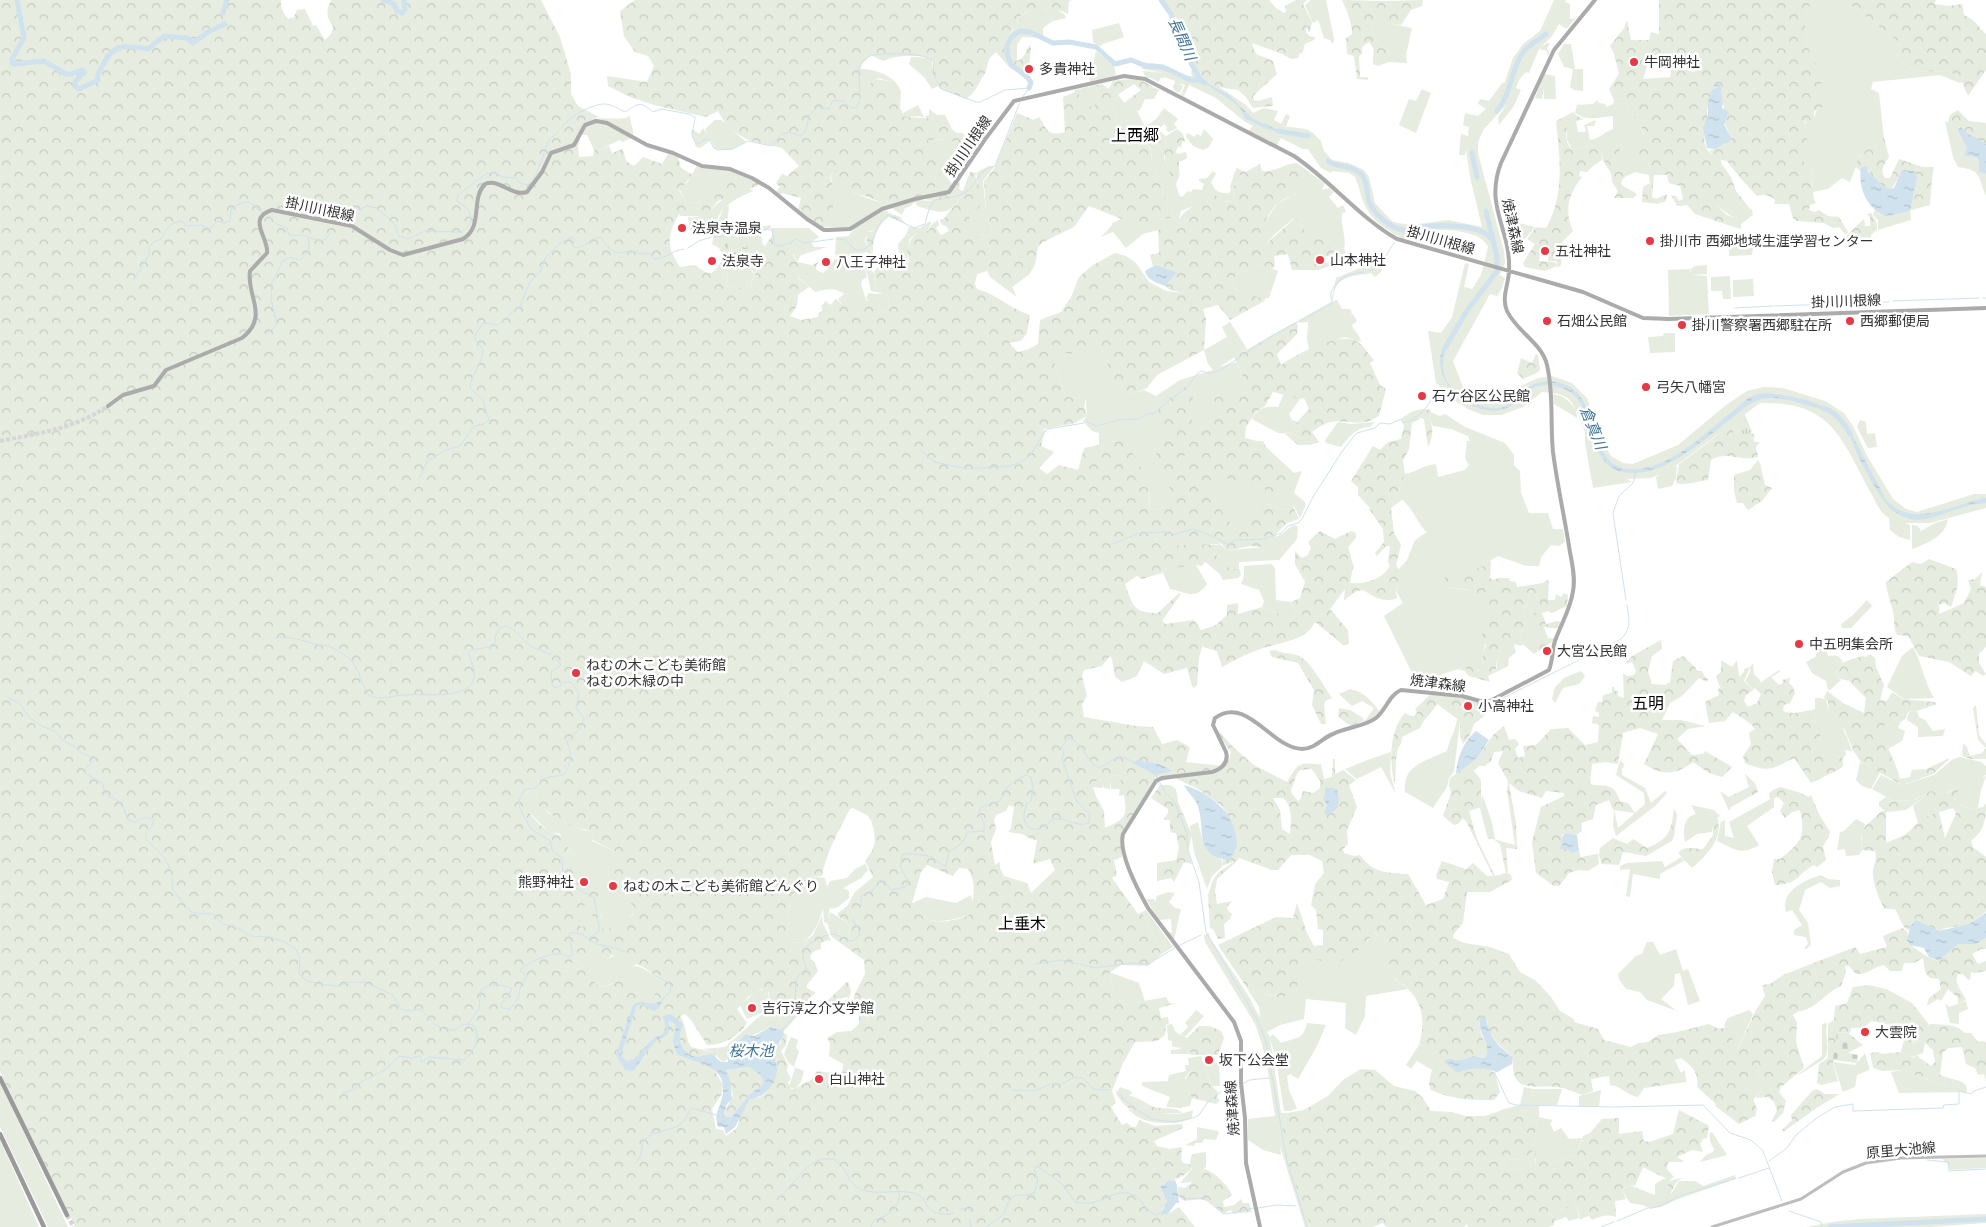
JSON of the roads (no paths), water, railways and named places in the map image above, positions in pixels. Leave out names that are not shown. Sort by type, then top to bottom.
[{"type":"highway","points":[[0,1078],[67,1214]]},
{"type":"highway","points":[[0,1134],[44,1227]]},
{"type":"main road","name":"焼津森線","points":[[1260,1227],[1246,1163],[1240,1033],[1234,1022],[1153,915],[1138,890],[1121,840],[1134,813],[1156,781],[1162,778],[1212,772],[1221,768],[1227,756],[1224,744],[1214,730],[1214,718],[1230,711],[1241,714],[1292,747],[1305,749],[1315,746],[1335,733],[1370,722],[1383,712],[1391,698],[1401,690],[1439,693],[1490,702],[1547,673],[1552,663],[1555,642],[1572,596],[1574,584],[1554,452],[1549,376],[1542,352],[1512,318],[1506,307],[1505,295],[1510,271],[1508,253],[1494,197],[1497,174],[1554,50],[1594,0]]},
{"type":"main road","name":"掛川川根線","points":[[108,406],[124,395],[154,386],[166,370],[248,334],[256,315],[250,270],[268,253],[260,226],[261,218],[268,211],[272,210],[352,226],[397,254],[414,253],[468,236],[475,226],[480,192],[485,184],[494,182],[519,193],[527,192],[542,172],[550,153],[574,145],[585,125],[589,122],[601,121],[646,145],[673,153],[702,166],[730,169],[752,178],[769,188],[794,210],[824,230],[847,230],[882,209],[915,199],[949,192],[1000,118],[1010,105],[1019,99],[1124,76],[1145,79],[1307,165],[1380,227],[1399,240],[1583,292],[1633,314],[1656,319],[1986,308]]},
{"type":"main road","name":"原里大池線","points":[[1712,1227],[1800,1199],[1844,1172],[1866,1163],[1910,1158],[1986,1156]]},
{"type":"water","points":[[1196,73],[1205,82],[1229,95],[1253,119],[1265,123],[1284,134],[1263,128],[1244,118],[1238,106],[1207,85]]},
{"type":"water","points":[[1722,84],[1722,108],[1729,112],[1724,125],[1732,139],[1715,149],[1707,148],[1703,128],[1708,114],[1708,101],[1712,90],[1719,87],[1713,87],[1713,85]]},
{"type":"water","points":[[1961,127],[1970,135],[1986,144],[1986,174],[1979,172],[1979,161],[1976,157],[1964,156],[1967,148],[1958,131]]},
{"type":"water","points":[[1867,165],[1869,173],[1890,189],[1894,188],[1902,170],[1915,171],[1917,177],[1910,211],[1886,217],[1873,208],[1862,190],[1861,183],[1861,168]]},
{"type":"water","points":[[1156,265],[1177,273],[1165,286],[1153,281],[1146,274],[1145,271]]},
{"type":"water","points":[[1454,332],[1444,355],[1443,366],[1444,375],[1448,383],[1455,390],[1465,397],[1478,402],[1479,405],[1488,408],[1500,408],[1537,383],[1550,381],[1569,386],[1583,401],[1606,456],[1616,465],[1629,469],[1649,467],[1672,458],[1756,394],[1772,394],[1807,400],[1828,410],[1784,399],[1764,398],[1745,407],[1699,444],[1659,468],[1646,472],[1632,473],[1617,471],[1607,464],[1599,454],[1581,405],[1575,396],[1565,389],[1547,385],[1535,387],[1526,392],[1509,407],[1498,410],[1486,410],[1464,401],[1447,384],[1442,373],[1440,362],[1444,346]]},
{"type":"water","points":[[1849,429],[1886,500],[1896,509],[1920,514],[1984,498],[1986,498],[1986,503],[1969,506],[1927,519],[1915,520],[1900,515],[1891,509],[1872,483],[1859,458]]},
{"type":"water","points":[[1476,731],[1489,740],[1477,759],[1456,774],[1462,750]]},
{"type":"water","points":[[1138,760],[1159,764],[1173,771],[1156,775],[1133,763]]},
{"type":"water","points":[[1184,785],[1199,791],[1213,800],[1230,819],[1237,841],[1234,854],[1229,860],[1217,857],[1205,847],[1197,804]]},
{"type":"water","points":[[1325,787],[1337,789],[1339,799],[1338,807],[1327,816],[1324,813],[1327,805],[1323,798],[1325,796]]},
{"type":"water","points":[[1564,833],[1577,835],[1579,851],[1571,853],[1567,849],[1560,849]]},
{"type":"water","points":[[1986,913],[1986,938],[1976,944],[1958,944],[1939,961],[1929,957],[1924,948],[1910,945],[1907,940],[1910,927],[1916,920],[1939,931],[1969,924]]},
{"type":"water","name":"桜木池","points":[[664,998],[658,1009],[654,1011],[642,1005],[637,1005],[621,1055],[626,1061],[633,1060],[654,1038],[664,1033],[666,1029],[663,1016],[670,1014],[683,1025],[680,1040],[686,1052],[696,1057],[712,1054],[721,1062],[728,1062],[728,1049],[746,1034],[754,1036],[771,1027],[783,1030],[784,1034],[778,1045],[769,1050],[769,1054],[774,1058],[777,1070],[774,1082],[765,1093],[749,1100],[735,1127],[726,1134],[724,1127],[718,1127],[716,1119],[723,1089],[722,1080],[718,1073],[711,1068],[677,1054],[673,1042],[676,1025],[671,1021],[668,1022],[670,1029],[667,1035],[657,1040],[634,1071],[625,1070],[616,1055],[633,1005],[637,1002],[654,1004]],"holes":[[[749,1067],[759,1074],[763,1080],[762,1085],[750,1094],[731,1117],[727,1117],[724,1114],[727,1104],[732,1099],[730,1080],[726,1070]]]},
{"type":"water","points":[[1481,1017],[1486,1019],[1495,1041],[1513,1057],[1512,1064],[1497,1072],[1478,1068],[1458,1073],[1444,1062],[1447,1059],[1460,1060],[1474,1056],[1484,1058],[1487,1054],[1486,1044],[1480,1028]]},
{"type":"water","points":[[1175,1180],[1179,1203],[1176,1203],[1168,1214],[1160,1215],[1167,1201],[1160,1187],[1168,1181]]},
{"type":"waterway","name":"長間川","points":[[17,0],[24,38],[12,59],[12,63],[44,61],[66,74],[82,70],[84,72],[75,82],[75,86],[79,89],[98,80],[98,73],[107,58],[116,49],[121,47],[148,49],[164,36],[187,38],[193,43],[208,32],[225,24]]},
{"type":"waterway","name":"長間川","points":[[223,13],[227,0]]},
{"type":"waterway","name":"長間川","points":[[383,0],[394,4],[397,11],[402,13],[405,9],[404,0]]},
{"type":"waterway","name":"長間川","points":[[1161,0],[1171,14],[1192,65],[1200,79]]},
{"type":"waterway","points":[[1029,88],[1031,83],[1028,78],[1011,64],[1007,54],[1007,46],[1011,37],[1020,31],[1030,32],[1053,43],[1069,42],[1096,47],[1115,64],[1131,60],[1146,66],[1163,67],[1190,80],[1200,80],[1205,83]]},
{"type":"waterway","name":"倉真川","points":[[1497,111],[1506,96],[1520,57],[1526,49],[1546,34]]},
{"type":"waterway","points":[[561,128],[575,115],[601,104],[616,107],[625,112],[633,107],[642,105],[653,112],[661,109],[689,114],[695,117],[692,135],[698,144],[706,139],[710,140],[713,147],[717,150],[733,149],[748,141],[771,146],[782,134],[789,132],[801,136],[806,130],[810,115],[818,107],[829,109],[835,100],[844,101],[851,108],[857,107],[860,93],[859,70],[861,64],[873,55],[879,54],[913,54],[932,59],[934,61],[933,73],[941,89],[976,102],[980,102],[1005,90],[1029,88]]},
{"type":"waterway","points":[[1022,98],[1029,88]]},
{"type":"waterway","points":[[837,239],[844,239],[856,250],[863,250],[871,243],[879,225],[888,215],[914,228],[925,224],[929,209],[935,200],[963,194],[973,185],[980,174],[988,168],[995,166],[1020,102]]},
{"type":"waterway","points":[[1278,131],[1308,136]]},
{"type":"waterway","points":[[337,213],[349,214],[367,206],[377,208],[394,223],[399,236],[408,239],[425,231],[462,232],[470,224],[471,216],[466,208],[457,201],[458,195],[486,174],[493,172],[503,177],[516,178],[520,183],[528,185],[536,175],[549,140],[558,132]]},
{"type":"waterway","name":"倉真川","points":[[1472,153],[1477,177]]},
{"type":"waterway","points":[[1328,161],[1360,173],[1366,183],[1371,206],[1378,215],[1398,229],[1410,230],[1429,226],[1471,228],[1488,235],[1493,241]]},
{"type":"waterway","points":[[134,279],[149,255],[149,247],[152,243],[161,239],[166,230],[174,223],[181,221],[187,226],[201,225],[209,229],[218,221],[224,223],[230,221],[231,209],[241,203],[250,202],[263,212]]},
{"type":"waterway","name":"倉真川","points":[[1445,348],[1466,312],[1497,271],[1497,256],[1486,211]]},
{"type":"waterway","points":[[269,216],[277,224],[287,228],[289,235],[301,235],[315,240],[325,240],[331,232]]},
{"type":"waterway","points":[[688,248],[699,241],[711,237],[726,236],[754,229],[772,230],[775,245],[782,246],[797,239],[804,243],[834,239]]},
{"type":"waterway","points":[[1404,235],[1408,230]]},
{"type":"waterway","points":[[419,479],[427,461],[446,450],[460,446],[474,426],[484,424],[489,420],[483,400],[470,388],[481,360],[483,349],[475,340],[475,335],[483,323],[498,325],[520,306],[530,282],[540,272],[546,257],[559,244],[572,237],[574,239],[573,247],[581,247],[600,237],[615,252],[634,251],[640,254],[650,253],[654,259],[684,249]]},
{"type":"waterway","points":[[268,334],[277,324],[271,299],[272,283],[282,262],[290,257],[300,260],[305,256],[309,247],[308,238]]},
{"type":"waterway","points":[[1368,271],[1373,270],[1380,264],[1395,242]]},
{"type":"waterway","points":[[1331,299],[1331,292],[1337,283],[1349,275],[1364,272]]},
{"type":"waterway","points":[[1893,301],[1979,298]]},
{"type":"waterway","points":[[1775,306],[1889,302]]},
{"type":"waterway","points":[[1087,422],[1096,426],[1119,420],[1138,419],[1147,414],[1155,413],[1188,387],[1195,376],[1201,371],[1209,373],[1219,371],[1270,337],[1333,303]]},
{"type":"waterway","points":[[1735,308],[1773,306]]},
{"type":"waterway","points":[[1113,544],[1139,533],[1164,532],[1175,534],[1193,529],[1215,537],[1228,545],[1235,540],[1264,539],[1281,533],[1288,526],[1298,523],[1302,519],[1313,497],[1341,453],[1357,433],[1375,428],[1380,423],[1390,424],[1401,419],[1403,423],[1413,419],[1426,408],[1434,394]]},
{"type":"waterway","name":"倉真川","points":[[1823,408],[1839,418],[1850,434]]},
{"type":"waterway","points":[[921,451],[935,462],[967,469],[1011,466],[1023,461],[1031,454],[1047,429],[1084,423]]},
{"type":"waterway","points":[[1626,600],[1613,513],[1619,496],[1633,483],[1636,472]]},
{"type":"waterway","points":[[1501,699],[1621,639],[1628,627],[1627,605]]},
{"type":"waterway","points":[[276,638],[290,638],[329,646],[352,661],[369,696],[383,698],[459,692],[472,683],[474,679],[468,653],[471,650],[495,646],[495,636],[501,627],[507,626],[515,631]]},
{"type":"waterway","points":[[516,632],[529,645],[558,660],[561,665],[551,672],[552,685],[556,688],[565,682],[571,682],[579,693],[576,708],[584,718],[581,727],[567,742],[570,759],[566,771],[563,775],[544,778],[536,788],[525,789],[519,799],[520,809],[531,829],[550,841],[553,852],[562,858],[563,881],[594,898],[599,931],[589,938]]},
{"type":"waterway","points":[[8,698],[19,703],[29,717],[40,725],[56,732],[62,740],[74,746],[82,753],[90,757],[94,756],[96,759],[87,766],[85,773],[103,784],[107,795],[118,801],[122,806],[128,820],[135,822],[147,818],[154,821],[146,834],[146,839],[164,857],[171,870],[173,890],[190,911],[212,914],[223,924],[240,929],[250,936],[269,937],[285,942],[296,949],[300,958],[299,974],[307,981],[337,986],[352,982],[365,982],[393,995],[401,1009],[408,1011],[420,1009],[434,1024],[442,1028],[454,1030],[464,1024],[473,1025],[476,1030],[476,1044],[464,1060],[430,1057],[421,1062],[420,1056],[411,1058],[399,1056],[386,1069],[361,1082],[355,1089],[343,1093]]},
{"type":"waterway","points":[[861,906],[861,896],[873,890],[879,881],[884,881],[891,890],[905,887],[908,884],[901,868],[903,854],[930,856],[946,866],[949,852],[962,843],[968,832],[984,831],[984,823],[979,813],[981,807],[1000,801],[1007,787],[1025,775],[1031,777],[1033,788],[1031,801],[1026,804],[1024,814],[1025,824],[1030,828],[1041,828],[1054,819],[1063,819],[1080,824],[1089,823],[1090,813],[1076,800],[1062,759],[1064,753],[1061,748],[1067,739],[1074,740],[1099,768],[1114,759],[1123,757],[1148,770],[1158,778]]},
{"type":"waterway","points":[[1159,781],[1175,803],[1187,833],[1188,850],[1199,882],[1206,932],[1259,1023],[1266,1042],[1287,1161],[1307,1227]]},
{"type":"waterway","points":[[830,934],[853,941],[860,934],[858,927],[852,920],[854,918]]},
{"type":"waterway","points":[[526,975],[520,971],[539,959],[557,954],[569,957],[573,954],[569,937],[570,933],[579,933],[597,944],[625,952]]},
{"type":"waterway","points":[[782,1030],[793,1018],[795,1011],[796,980],[806,969],[803,958],[804,952],[812,942],[828,935]]},
{"type":"waterway","points":[[1178,946],[1201,935]]},
{"type":"waterway","points":[[1035,964],[1062,960],[1095,968],[1131,963],[1148,964],[1175,948]]},
{"type":"waterway","points":[[468,1024],[479,1009],[481,990],[495,985],[511,988],[511,991],[501,1005],[502,1008],[510,1009],[518,998],[521,985],[527,976]]},
{"type":"waterway","points":[[655,976],[671,984],[670,992],[662,1000]]},
{"type":"waterway","points":[[1495,1070],[1495,1074],[1509,1103],[1516,1105],[1614,1107],[1703,1105],[1730,1133],[1751,1140],[1763,1151],[1782,1201]]},
{"type":"waterway","points":[[1012,1090],[1035,1091],[1050,1084],[1062,1084],[1074,1077],[1083,1078],[1093,1089],[1109,1090]]},
{"type":"waterway","points":[[1116,1091],[1132,1107],[1152,1119],[1173,1122],[1199,1115],[1207,1103],[1223,1090],[1234,1089],[1249,1080],[1269,1078]]},
{"type":"waterway","points":[[1769,1161],[1787,1148],[1796,1135],[1818,1117],[1835,1107],[1853,1104],[1853,1111],[1943,1108],[1944,1105],[1959,1104],[1959,1091],[1971,1094],[1986,1087]]},
{"type":"waterway","points":[[635,1163],[640,1158],[644,1141],[648,1137],[679,1125],[692,1108],[716,1115]]},
{"type":"waterway","points":[[778,1198],[811,1165],[817,1161],[831,1159],[840,1164],[857,1187],[871,1192],[910,1192],[922,1197],[927,1206],[934,1212],[954,1213]]},
{"type":"waterway","points":[[1927,1160],[1948,1162],[1949,1171],[1986,1169]]},
{"type":"waterway","points":[[986,1227],[1004,1214],[1008,1203],[1015,1195],[1034,1193],[1037,1182],[1037,1176],[1034,1171],[1036,1166],[1063,1185],[1075,1202],[1093,1203],[1116,1194],[1129,1193],[1137,1197],[1149,1211],[1157,1215],[1161,1212]]},
{"type":"waterway","points":[[1739,1178],[1769,1168]]},
{"type":"waterway","points":[[1680,1196],[1736,1178]]},
{"type":"waterway","points":[[871,1227],[874,1220],[893,1210],[898,1202],[899,1191]]},
{"type":"waterway","points":[[1650,1208],[1660,1206],[1678,1197]]},
{"type":"waterway","points":[[1182,1199],[1204,1198],[1222,1213],[1226,1214],[1254,1208]]},
{"type":"waterway","points":[[1258,1208],[1276,1205],[1296,1206]]},
{"type":"waterway","points":[[961,1209],[967,1208],[971,1211]]},
{"type":"waterway","points":[[1617,1221],[1648,1208]]},
{"type":"waterway","points":[[1789,1211],[1821,1222],[1822,1227]]},
{"type":"waterway","points":[[970,1219],[971,1227]]},
{"type":"waterway","points":[[1830,1227],[1986,1219]]},
{"type":"waterway","points":[[1601,1227],[1614,1222]]},
{"type":"tunnel","points":[[0,441],[69,425],[108,406]]},
{"type":"tunnel","points":[[67,1215],[74,1227]]},
{"type":"place","name":"牛岡神社","points":[[1634,62]]},
{"type":"place","name":"多貴神社","points":[[1029,69]]},
{"type":"place","name":"法泉寺温泉","points":[[682,228]]},
{"type":"place","name":"掛川市 西郷地域生涯学習センター","points":[[1650,241]]},
{"type":"place","name":"五社神社","points":[[1545,251]]},
{"type":"place","name":"山本神社","points":[[1320,260]]},
{"type":"place","name":"法泉寺","points":[[712,261]]},
{"type":"place","name":"八王子神社","points":[[826,262]]},
{"type":"place","name":"石畑公民館","points":[[1547,321]]},
{"type":"place","name":"西郷郵便局","points":[[1850,321]]},
{"type":"place","name":"掛川警察署西郷駐在所","points":[[1682,325]]},
{"type":"place","name":"弓矢八幡宮","points":[[1646,387]]},
{"type":"place","name":"石ケ谷区公民館","points":[[1422,396]]},
{"type":"place","name":"中五明集会所","points":[[1799,644]]},
{"type":"place","name":"大宮公民館","points":[[1547,651]]},
{"type":"place","name":"ねむの木こども美術館 ねむの木緑の中","points":[[576,673]]},
{"type":"place","name":"小高神社","points":[[1468,706]]},
{"type":"place","name":"熊野神社","points":[[584,882]]},
{"type":"place","name":"ねむの木こども美術館どんぐり","points":[[613,886]]},
{"type":"place","name":"吉行淳之介文学館","points":[[752,1008]]},
{"type":"place","name":"大雲院","points":[[1865,1032]]},
{"type":"place","name":"坂下公会堂","points":[[1209,1060]]},
{"type":"place","name":"白山神社","points":[[819,1079]]},
{"type":"district","name":"上西郷","points":[[1135,135]]},
{"type":"district","name":"五明","points":[[1648,703]]},
{"type":"district","name":"上垂木","points":[[1022,923]]}]
